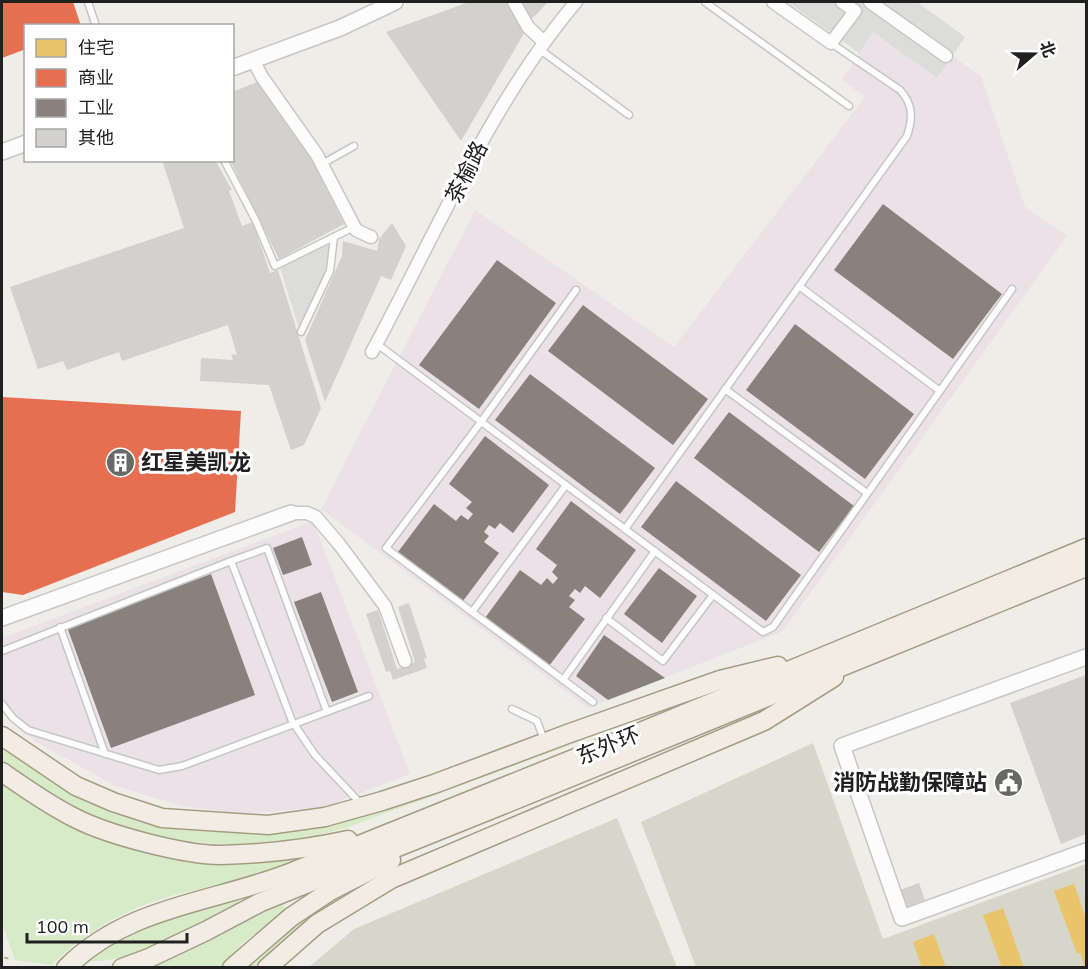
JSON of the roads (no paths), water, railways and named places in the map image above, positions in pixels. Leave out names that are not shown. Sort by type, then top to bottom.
[{"type":"main road","name":"东外环","points":[[66,968],[103,938],[160,910],[273,880],[444,820],[868,646],[1086,548]]},
{"type":"main road","name":"东外环","points":[[868,646],[1086,567]]},
{"type":"main road","points":[[2,736],[76,786],[113,802],[162,818],[268,825],[325,817],[434,784],[720,680],[868,646]]},
{"type":"main road","points":[[267,968],[317,924],[391,879],[764,721],[868,646]]},
{"type":"main road","points":[[2,772],[76,819],[123,837],[219,855],[314,848],[444,820]]},
{"type":"main road","points":[[125,967],[206,932],[261,902],[444,820]]},
{"type":"main road","points":[[232,968],[291,917],[330,891],[369,873],[444,820]]},
{"type":"main road","points":[[2,960],[4,967]]},
{"type":"street","points":[[234,67],[340,28],[395,2]]},
{"type":"street","points":[[514,2],[542,46]]},
{"type":"street","name":"茶榆路","points":[[374,348],[483,138],[542,46],[576,2]]},
{"type":"street","points":[[773,2],[831,44],[859,6],[842,2]]},
{"type":"street","points":[[870,2],[946,56]]},
{"type":"street","points":[[253,60],[262,78],[322,165],[354,227],[371,237]]},
{"type":"street","points":[[2,152],[24,144]]},
{"type":"street","points":[[2,618],[291,513],[307,513],[316,517],[339,544],[385,606],[405,662]]},
{"type":"street","points":[[1086,657],[842,746],[902,918],[1086,851]]},
{"type":"lane","points":[[88,2],[95,24]]},
{"type":"lane","points":[[705,2],[849,106]]},
{"type":"lane","points":[[625,529],[907,136],[911,123],[909,99],[900,90],[831,44]]},
{"type":"lane","points":[[542,46],[629,115]]},
{"type":"lane","points":[[322,165],[354,146]]},
{"type":"lane","points":[[225,162],[256,221],[275,266],[354,227]]},
{"type":"lane","points":[[301,332],[330,271],[334,237]]},
{"type":"lane","points":[[799,286],[940,391]]},
{"type":"lane","points":[[374,348],[481,422],[763,632],[773,627],[1012,289]]},
{"type":"lane","points":[[576,290],[386,548],[593,702]]},
{"type":"lane","points":[[725,389],[867,494]]},
{"type":"lane","points":[[472,612],[566,485]]},
{"type":"lane","points":[[2,651],[267,548],[327,712]]},
{"type":"lane","points":[[562,680],[655,552]]},
{"type":"lane","points":[[231,561],[285,706],[294,724],[315,755],[364,806]]},
{"type":"lane","points":[[606,618],[663,661],[712,595]]},
{"type":"lane","points":[[60,627],[105,754]]},
{"type":"lane","points":[[2,704],[13,718],[28,730],[159,770],[173,769],[369,696]]},
{"type":"lane","points":[[512,709],[537,721],[545,742]]},
{"type":"place","name":"红星美凯龙","points":[[120,462]]},
{"type":"place","name":"消防战勤保障站","points":[[1008,782]]}]
